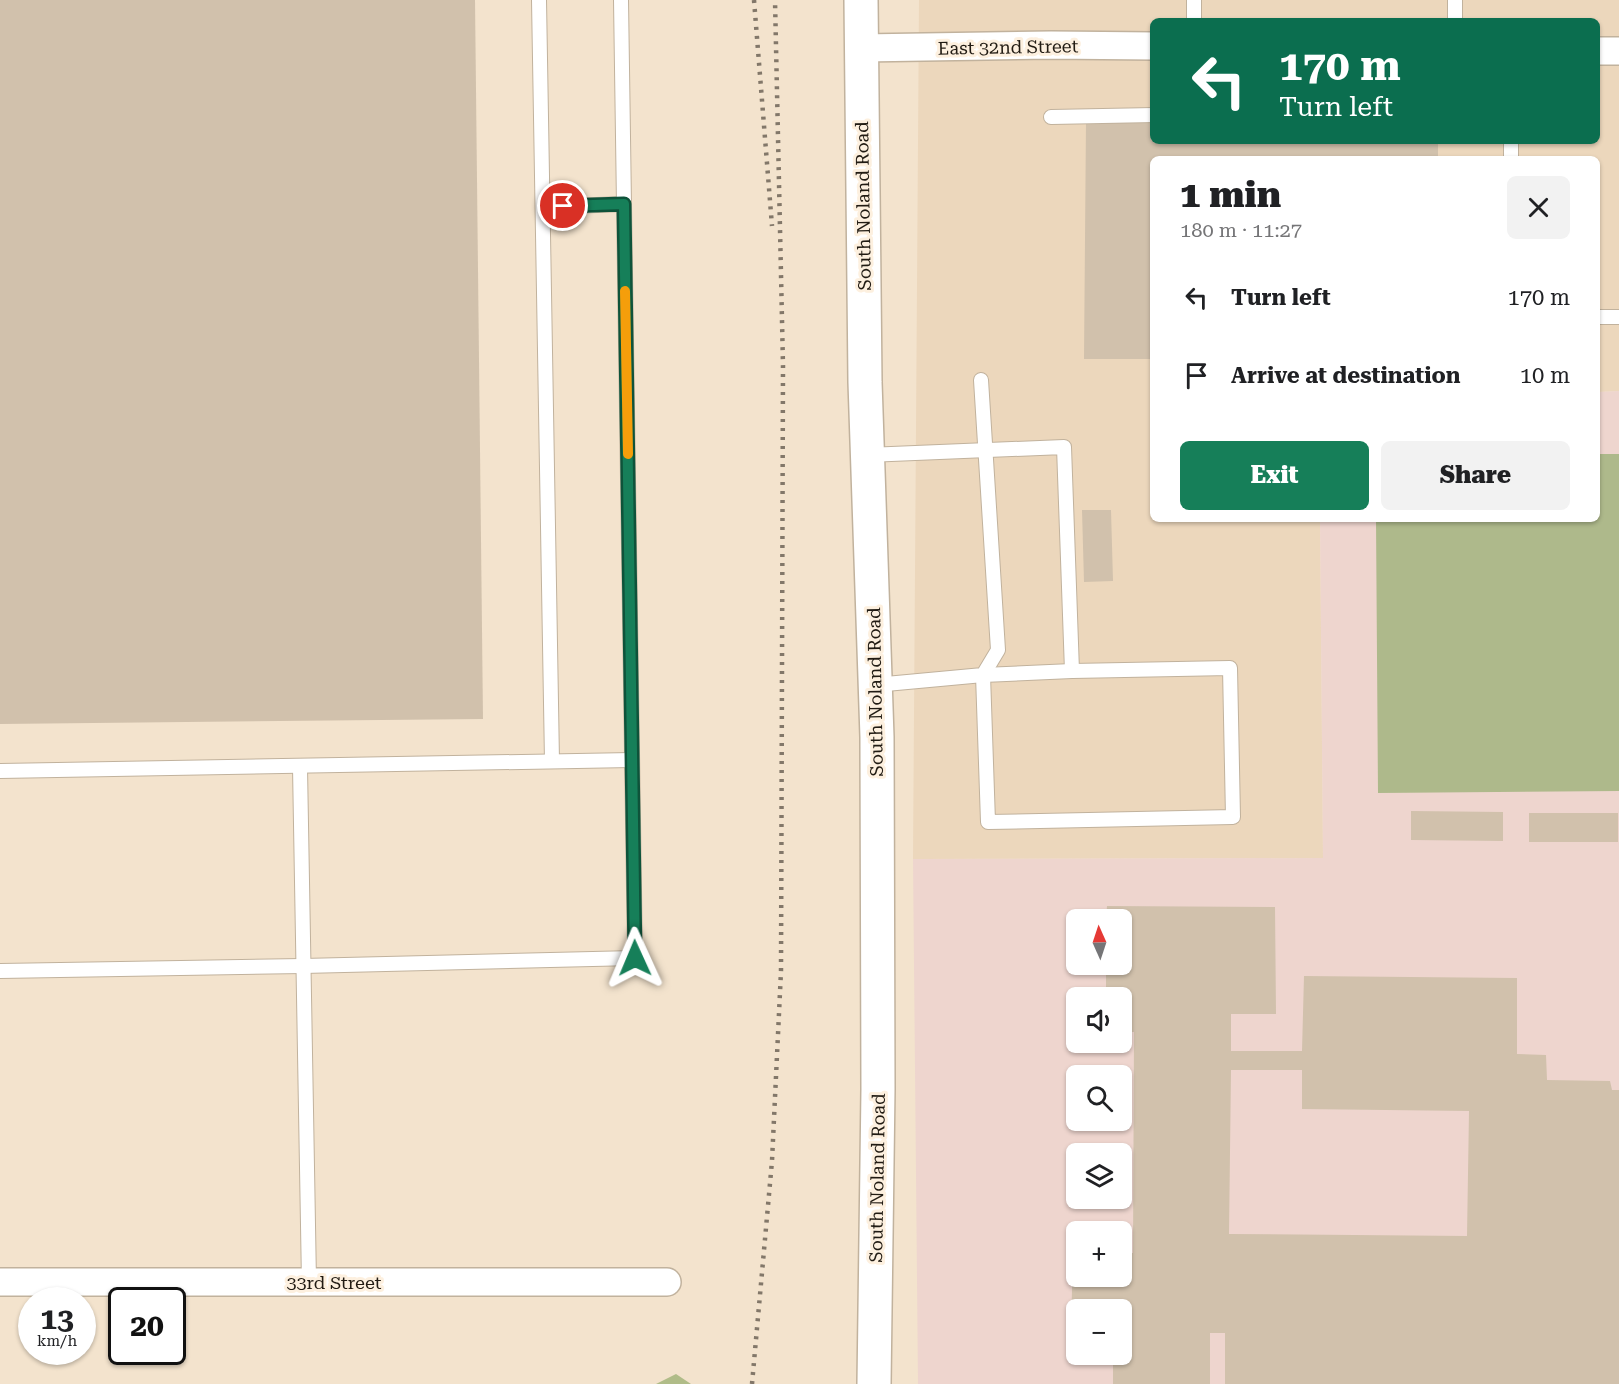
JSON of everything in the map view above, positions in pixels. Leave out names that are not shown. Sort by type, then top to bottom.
[{"type":"main road","name":"South Noland Road","points":[[861,0],[867,455],[875,686],[878,1089],[874,1384]]},
{"type":"street","name":"East 32nd Street","points":[[862,48],[1150,46]]},
{"type":"street","points":[[1600,51],[1619,51]]},
{"type":"street","name":"33rd Street","points":[[0,1282],[667,1282]]},
{"type":"lane","points":[[539,0],[552,761]]},
{"type":"lane","points":[[0,971],[635,958],[621,0]]},
{"type":"lane","points":[[1194,0],[1194,18]]},
{"type":"lane","points":[[1455,0],[1455,18]]},
{"type":"lane","points":[[1051,117],[1150,115]]},
{"type":"lane","points":[[543,207],[624,204]]},
{"type":"lane","points":[[1600,317],[1619,317]]},
{"type":"lane","points":[[875,686],[982,675],[1230,668],[1233,817],[988,822],[982,675],[998,650],[981,380]]},
{"type":"lane","points":[[867,455],[986,452],[1064,447],[1072,671]]},
{"type":"lane","points":[[0,771],[632,760]]},
{"type":"lane","points":[[300,767],[309,1282]]},
{"type":"shaded area","points":[[919,0],[1619,0],[1619,391],[1600,392],[1600,156],[1150,156],[1150,522],[1320,522],[1323,858],[913,859]]},
{"type":"shaded area","points":[[1619,391],[1619,1384],[918,1384],[913,859],[1323,858],[1320,522],[1600,522],[1600,392]]},
{"type":"green space","points":[[1600,454],[1619,454],[1619,791],[1378,793],[1376,522],[1600,522]]},
{"type":"green space","points":[[676,1374],[691,1384],[656,1384]]},
{"type":"building","points":[[0,0],[475,0],[483,719],[0,724]]},
{"type":"building","points":[[1086,121],[1150,121],[1150,144],[1438,144],[1438,156],[1150,156],[1150,359],[1084,359]]},
{"type":"building","points":[[1082,510],[1111,510],[1113,581],[1084,582]]},
{"type":"building","points":[[1411,811],[1503,812],[1503,841],[1411,840]]},
{"type":"building","points":[[1529,813],[1618,813],[1618,842],[1529,842]]},
{"type":"building","points":[[1107,906],[1275,907],[1276,1014],[1231,1014],[1231,1051],[1302,1051],[1304,976],[1517,978],[1517,1054],[1546,1055],[1547,1080],[1610,1081],[1612,1090],[1619,1090],[1619,1384],[1225,1384],[1225,1333],[1210,1333],[1210,1384],[1113,1384],[1113,1365],[1132,1365],[1132,1299],[1072,1299],[1072,1287],[1132,1287],[1134,1032],[1132,1032],[1132,987],[1106,987],[1106,975],[1132,975],[1132,909],[1107,909]],"holes":[[[1231,1070],[1302,1070],[1302,1109],[1469,1111],[1467,1236],[1229,1234]]]},
{"type":"railway","points":[[754,0],[772,226]]},
{"type":"railway","points":[[752,1384],[772,1161],[781,971],[783,366],[775,0]]},
{"type":"slow traffic","points":[[625,291],[628,454]]},
{"type":"route","points":[[563,206],[624,204],[635,958]]}]
